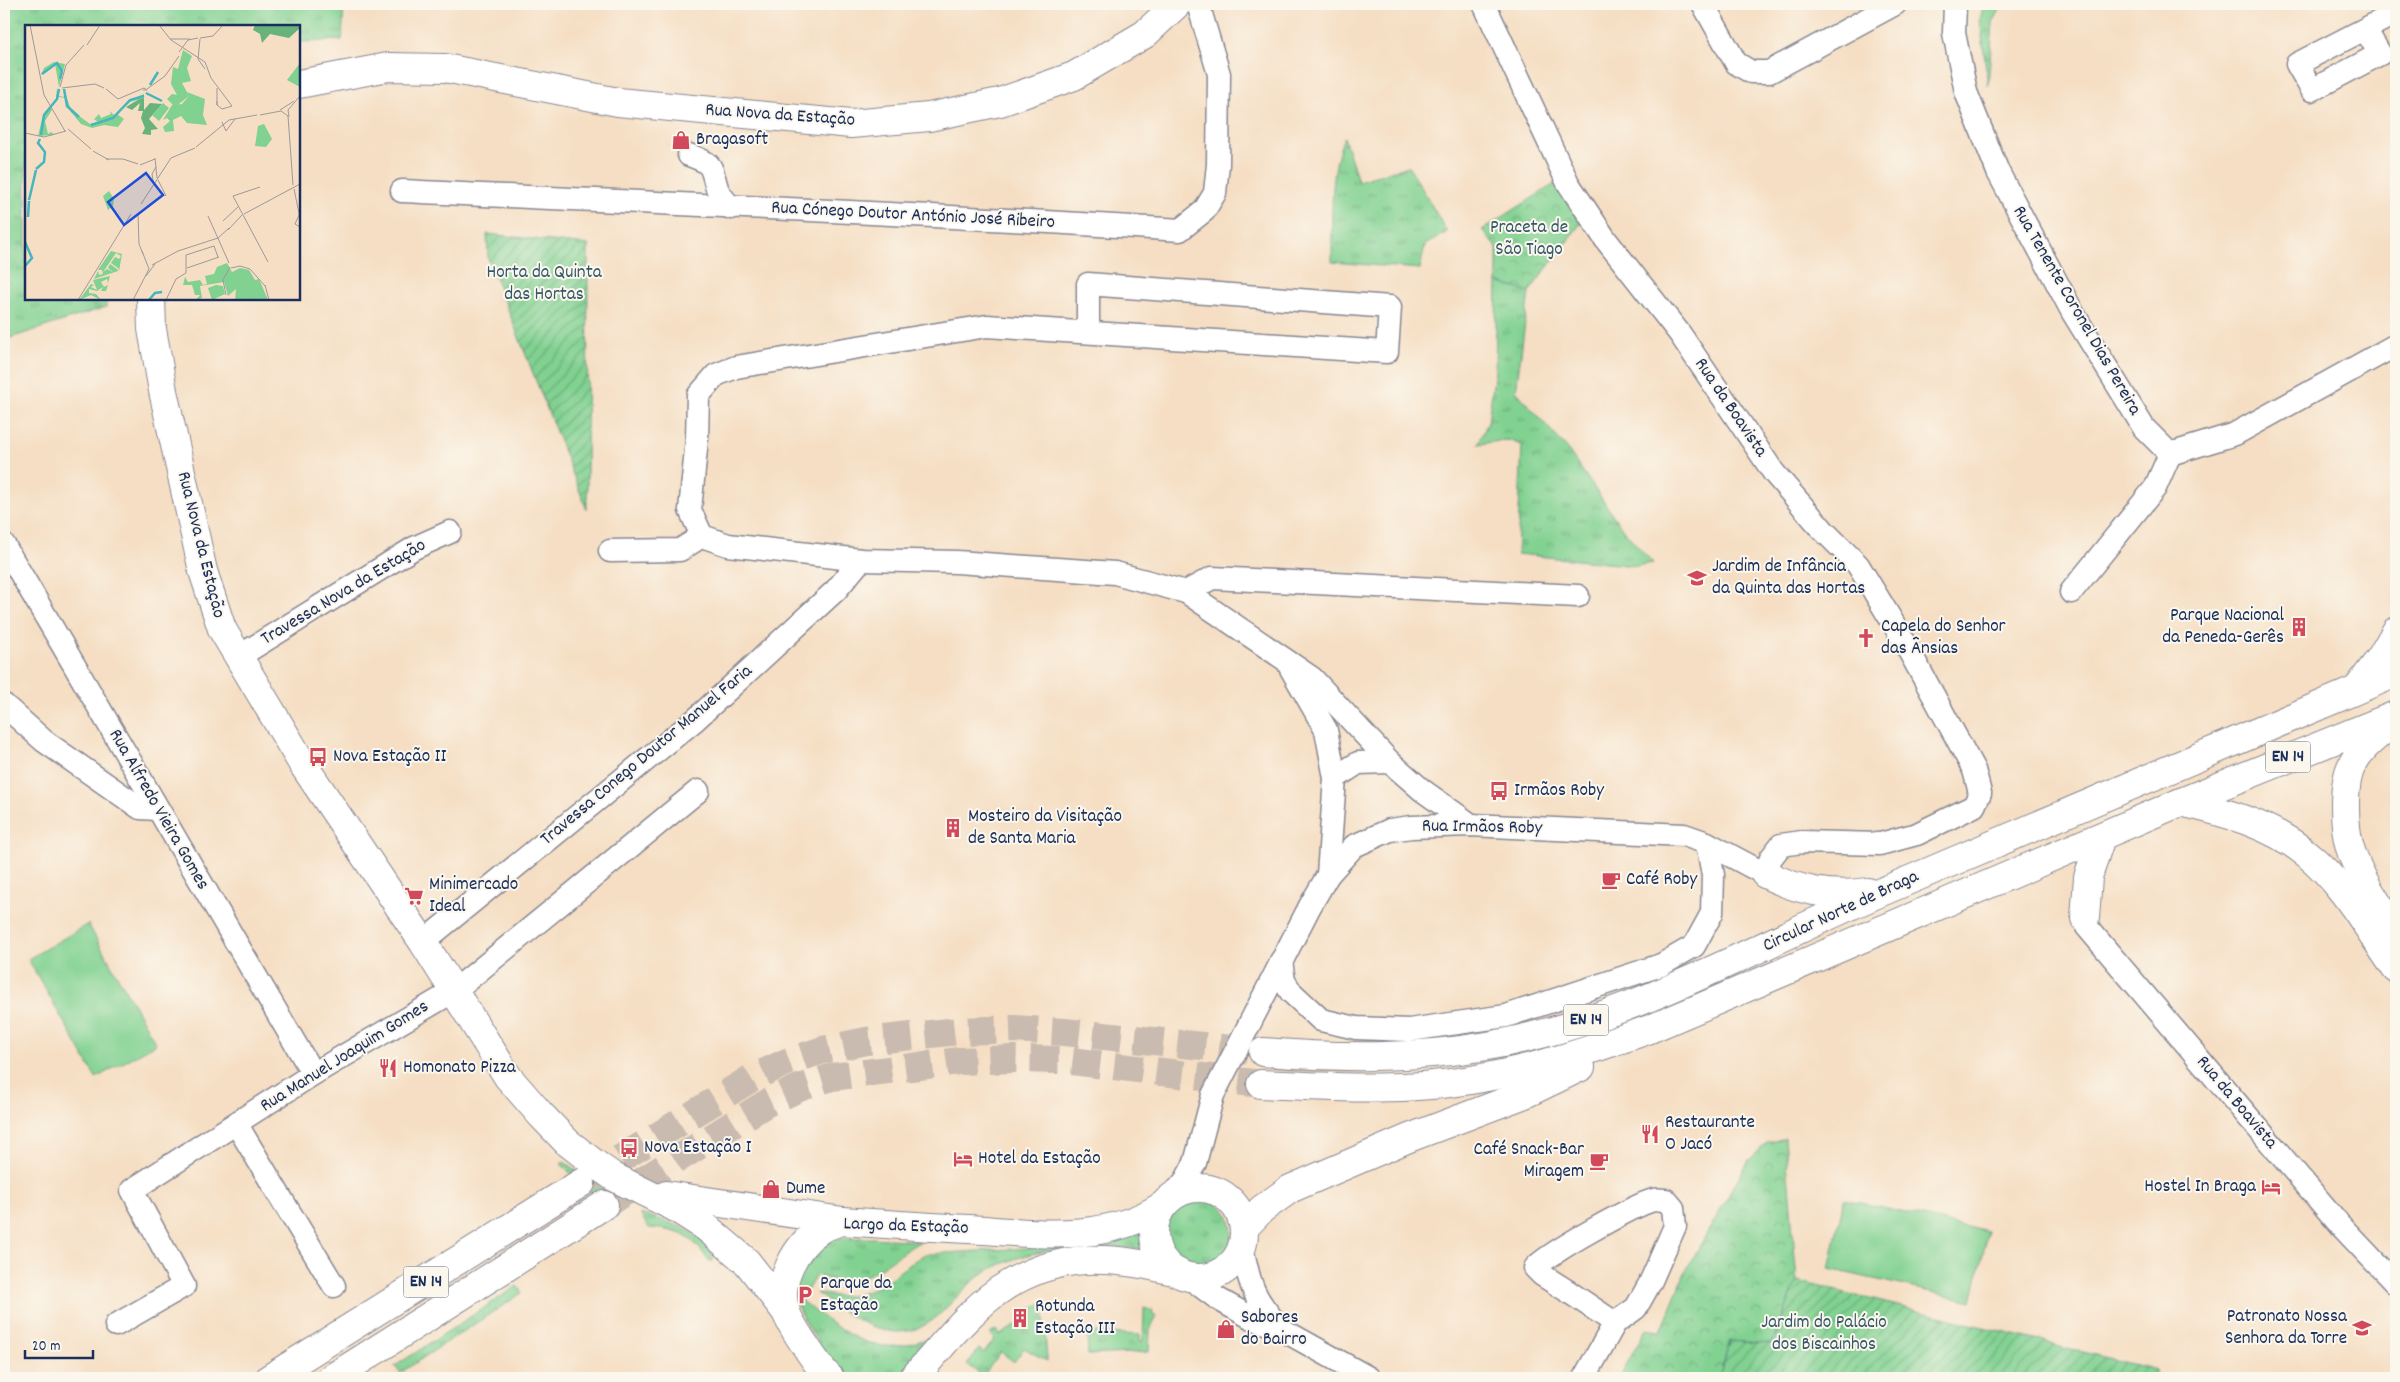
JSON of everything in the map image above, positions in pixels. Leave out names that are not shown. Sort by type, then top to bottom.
[{"type":"main road","name":"Rua Nova da Estação","points":[[300,84],[388,67],[445,68],[618,102],[851,124],[929,116],[1000,102],[1074,76],[1145,34],[1177,4]]},
{"type":"main road","name":"Rua Nova da Estação","points":[[151,300],[152,329],[163,391],[204,571],[222,629],[302,763],[423,942],[508,1077],[567,1142],[594,1163],[638,1189],[674,1207],[723,1241],[747,1262],[786,1312]]},
{"type":"main road","points":[[2357,690],[2381,658],[2396,631]]},
{"type":"main road","name":"Circular Norte de Braga","points":[[1263,1052],[1344,1057],[1441,1053],[1490,1046],[1538,1034],[1632,1004],[1761,949],[1886,890],[2396,673]]},
{"type":"main road","name":"Circular Norte de Braga","points":[[1261,1084],[1355,1088],[1405,1087],[1470,1081],[1543,1065],[1650,1029],[2181,802],[2396,715]]},
{"type":"main road","points":[[2396,720],[2370,741],[2352,766],[2345,782],[2344,800],[2350,847],[2369,888],[2396,929]]},
{"type":"main road","points":[[2181,802],[2233,815],[2262,827],[2293,843],[2309,855],[2329,875],[2396,969]]},
{"type":"main road","points":[[2086,918],[2088,877],[2101,837]]},
{"type":"main road","points":[[1765,874],[1796,888],[1828,894],[1850,895],[1886,890]]},
{"type":"main road","points":[[913,1378],[932,1366],[979,1308],[1019,1278],[1050,1265],[1076,1260],[1108,1259],[1143,1263],[1201,1278],[1214,1275],[1226,1269],[1236,1259],[1243,1237],[1262,1209],[1290,1189],[1409,1138],[1525,1094],[1577,1070],[1650,1029]]},
{"type":"main road","name":"EN 14","points":[[270,1378],[581,1183]]},
{"type":"main road","points":[[1182,1274],[1165,1262],[1157,1250],[1154,1235],[1155,1220],[1168,1200],[1192,1188],[1210,1188],[1226,1197],[1239,1211],[1243,1237]]},
{"type":"main road","name":"Rua Nova da Estação","points":[[638,1189],[688,1200],[843,1222]]},
{"type":"main road","name":"Largo da Estação","points":[[825,1376],[786,1312],[784,1286],[793,1260],[808,1241],[821,1229],[843,1222],[1049,1234],[1108,1228],[1133,1222],[1168,1200]]},
{"type":"main road","name":"EN 14","points":[[332,1378],[604,1205]]},
{"type":"street","name":"Rua Cónego Doutor António José Ribeiro","points":[[402,191],[731,208],[989,218],[1180,230],[1204,211],[1215,194],[1218,164],[1219,74],[1198,4]]},
{"type":"street","name":"Rua da Boavista","points":[[1484,4],[1568,183],[1606,240],[1680,334],[1774,473],[1823,530],[1858,566],[1901,636],[1974,770],[1977,800],[1917,834],[1880,844],[1802,842],[1782,845],[1771,858],[1765,874]]},
{"type":"street","points":[[1703,4],[1736,63],[1751,72],[1770,72],[1896,4]]},
{"type":"street","name":"Rua Tenente Coronel Dias Pereira","points":[[1955,4],[1954,33],[1966,92],[1998,172],[2073,313],[2144,428],[2170,454]]},
{"type":"street","points":[[2365,29],[2396,13]]},
{"type":"street","points":[[689,155],[706,161],[714,174],[717,190],[731,208]]},
{"type":"street","points":[[1088,332],[1088,284],[1390,307],[1387,352],[987,326],[736,367],[716,375],[698,396],[697,439],[690,510],[702,536],[728,545],[861,560],[957,562],[1115,573],[1186,592],[1312,678],[1390,762],[1422,790],[1471,825]]},
{"type":"street","points":[[2070,592],[2155,488],[2170,454],[2235,434],[2396,345]]},
{"type":"street","name":"Travessa Nova da Estação","points":[[238,657],[414,548],[450,532]]},
{"type":"street","points":[[610,551],[680,550],[702,536]]},
{"type":"street","name":"Rua Alfredo Vieira Gomes","points":[[4,545],[314,1074]]},
{"type":"street","name":"Travessa Conego Doutor Manuel Faria","points":[[423,942],[695,720],[836,590],[861,560]]},
{"type":"street","points":[[1186,592],[1212,578],[1578,596]]},
{"type":"street","points":[[1286,660],[1326,730],[1335,778],[1328,875]]},
{"type":"street","points":[[4,705],[44,741],[140,808],[157,809]]},
{"type":"street","points":[[1335,778],[1358,763],[1390,762]]},
{"type":"street","points":[[454,991],[698,791]]},
{"type":"street","name":"Rua Irmãos Roby","points":[[1168,1200],[1185,1181],[1195,1163],[1213,1095],[1282,961],[1328,875],[1354,846],[1390,830],[1411,827],[1471,825],[1684,835],[1707,843],[1765,874]]},
{"type":"street","points":[[1282,961],[1284,981],[1291,992],[1321,1020],[1356,1028],[1409,1030],[1506,1016],[1661,965],[1694,946],[1712,913],[1714,875],[1707,843]]},
{"type":"street","name":"Rua da Boavista","points":[[2086,918],[2087,927],[2093,935],[2341,1226],[2396,1284]]},
{"type":"street","name":"Rua Manuel Joaquim Gomes","points":[[116,1325],[184,1286],[132,1190],[237,1125],[314,1074],[454,991]]},
{"type":"street","points":[[237,1125],[334,1286]]},
{"type":"street","points":[[1584,1378],[1615,1324],[1636,1308],[1650,1283],[1675,1226],[1673,1208],[1666,1200],[1654,1200],[1622,1214],[1555,1252],[1539,1262],[1535,1268],[1542,1276],[1615,1324]]},
{"type":"street","points":[[1243,1237],[1253,1290],[1262,1309],[1281,1329]]},
{"type":"street","points":[[1182,1274],[1242,1313],[1281,1329],[1369,1378]]},
{"type":"green space","points":[[4,4],[344,4],[342,40],[300,42],[300,25],[25,25],[25,300],[106,300],[106,307],[4,340]]},
{"type":"green space","points":[[1984,4],[2003,4],[1993,23],[1988,86],[1980,19]]},
{"type":"green space","points":[[1344,137],[1358,181],[1409,166],[1447,232],[1425,245],[1420,269],[1332,262],[1333,183]]},
{"type":"green space","name":"Praceta de São Tiago","points":[[1556,183],[1581,223],[1529,292],[1497,282],[1497,248],[1482,230]]},
{"type":"green space","name":"Horta da Quinta das Hortas","points":[[487,234],[588,245],[587,510],[488,259]]},
{"type":"green space","points":[[1497,282],[1529,292],[1516,391],[1568,450],[1624,531],[1653,563],[1636,566],[1517,554],[1522,445],[1507,440],[1478,444],[1488,422],[1495,370]]},
{"type":"green space","points":[[88,924],[156,1044],[96,1078],[28,959]]},
{"type":"green space","points":[[1785,1138],[1797,1281],[1772,1344],[1730,1341],[1719,1378],[1619,1378],[1646,1329],[1661,1331],[1686,1270],[1749,1160],[1767,1143]]},
{"type":"green space","points":[[564,1162],[625,1204],[617,1217],[561,1164]]},
{"type":"green space","points":[[1197,1197],[1216,1203],[1226,1213],[1232,1232],[1226,1251],[1216,1261],[1197,1267],[1178,1261],[1168,1251],[1162,1232],[1168,1213],[1178,1203]]},
{"type":"green space","points":[[1844,1199],[1988,1232],[1972,1301],[1829,1269]]},
{"type":"green space","points":[[640,1214],[673,1224],[695,1235],[704,1242],[710,1251],[713,1261],[709,1261],[696,1245],[677,1232],[649,1228]]},
{"type":"green space","points":[[1140,1229],[1144,1232],[1145,1246],[1142,1249],[1084,1247],[1044,1251],[1006,1262],[982,1274],[941,1313],[925,1325],[909,1331],[893,1332],[861,1322],[816,1293],[840,1296],[869,1291],[889,1280],[917,1259],[929,1254],[1110,1243]]},
{"type":"green space","points":[[833,1238],[921,1241],[884,1266],[860,1278],[847,1281],[832,1280],[816,1275],[801,1301],[845,1332],[869,1343],[895,1346],[930,1338],[911,1364],[897,1376],[886,1379],[870,1379],[844,1375],[818,1341],[799,1310],[796,1297],[796,1273],[821,1244]]},
{"type":"green space","name":"Jardim do Palácio dos Biscainhos","points":[[1797,1281],[2156,1370],[2155,1378],[1719,1378],[1730,1341],[1772,1344]]},
{"type":"green space","points":[[517,1286],[522,1293],[400,1373],[395,1366]]},
{"type":"green space","points":[[1043,1302],[1047,1361],[1024,1348],[1014,1362],[1001,1352],[983,1376],[967,1364],[979,1349],[984,1353],[995,1339],[990,1334],[996,1330],[1000,1335],[1028,1318],[1025,1312]]},
{"type":"green space","points":[[1144,1308],[1153,1311],[1152,1314],[1157,1317],[1150,1329],[1149,1352],[1088,1355],[1087,1332],[1140,1335],[1140,1341],[1143,1341]]},
{"type":"tunnel","points":[[584,1181],[752,1078],[787,1062],[823,1050],[866,1041],[959,1031],[1014,1029],[1064,1032],[1262,1052]]},
{"type":"tunnel","points":[[604,1205],[767,1103],[799,1088],[832,1077],[959,1061],[1013,1059],[1063,1060],[1261,1084]]},
{"type":"place","name":"Bragasoft","points":[[681,140]]},
{"type":"place","name":"Jardim de Infância da Quinta das Hortas","points":[[1697,578]]},
{"type":"place","name":"Parque Nacional da Peneda-Gerês","points":[[2299,627]]},
{"type":"place","name":"Capela do Senhor das Ânsias","points":[[1866,638]]},
{"type":"place","name":"Nova Estação II","points":[[318,757]]},
{"type":"place","name":"Irmãos Roby","points":[[1499,791]]},
{"type":"place","name":"Mosteiro da Visitação de Santa Maria","points":[[953,828]]},
{"type":"place","name":"Café Roby","points":[[1611,880]]},
{"type":"place","name":"Minimercado Ideal","points":[[414,896]]},
{"type":"place","name":"Homonato Pizza","points":[[388,1068]]},
{"type":"place","name":"Restaurante O Jacó","points":[[1650,1134]]},
{"type":"place","name":"Nova Estação I","points":[[629,1148]]},
{"type":"place","name":"Hotel da Estação","points":[[963,1159]]},
{"type":"place","name":"Café Snack-Bar Miragem","points":[[1599,1161]]},
{"type":"place","name":"Hostel In Braga","points":[[2271,1187]]},
{"type":"place","name":"Dume","points":[[771,1189]]},
{"type":"place","name":"Parque da Estação","points":[[805,1295]]},
{"type":"place","name":"Rotunda Estação III","points":[[1020,1318]]},
{"type":"place","name":"Patronato Nossa Senhora da Torre","points":[[2362,1328]]},
{"type":"place","name":"Sabores do Bairro","points":[[1226,1329]]}]
